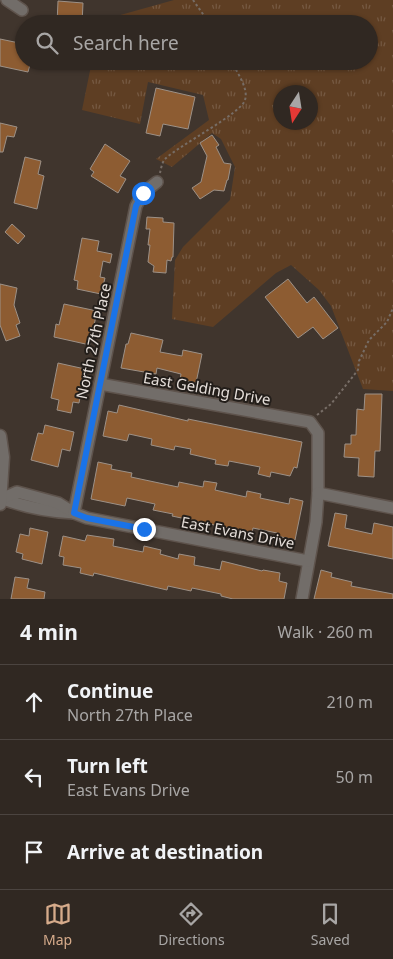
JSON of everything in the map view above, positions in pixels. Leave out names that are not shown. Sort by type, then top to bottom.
[{"type":"street","points":[[7,0],[22,10]]},
{"type":"street","name":"North 27th Place","points":[[74,513],[136,206],[143,193],[157,182]]},
{"type":"street","name":"East Gelding Drive","points":[[100,384],[310,422]]},
{"type":"street","points":[[302,599],[316,522],[318,493],[318,433],[310,422]]},
{"type":"street","points":[[0,436],[3,456],[0,500]]},
{"type":"street","name":"East Evans Drive","points":[[0,500],[18,492],[58,503],[74,513],[87,518],[308,562]]},
{"type":"street","points":[[318,493],[393,508]]},
{"type":"path","points":[[193,0],[204,15]]},
{"type":"path","points":[[157,182],[164,160],[245,103],[246,98],[243,85],[236,70]]},
{"type":"path","points":[[310,422],[331,404],[358,370],[359,361],[369,340],[387,322],[393,308]]},
{"type":"green space","points":[[174,0],[393,0],[393,391],[363,389],[331,306],[319,290],[291,265],[276,273],[213,327],[172,319],[175,260],[183,247],[230,200],[235,167],[221,139],[212,133],[172,167],[156,159],[209,120],[203,95],[148,82],[140,124],[82,110],[90,70],[378,70],[378,15],[120,15]]},
{"type":"building","points":[[58,1],[83,3],[82,15],[57,15]]},
{"type":"building","points":[[0,39],[15,42],[15,69],[0,66]]},
{"type":"building","points":[[156,88],[195,97],[188,129],[163,124],[160,136],[146,133]]},
{"type":"building","points":[[0,123],[17,127],[14,137],[7,136],[3,152],[0,152]]},
{"type":"building","points":[[212,135],[219,145],[216,147],[224,163],[231,164],[228,180],[224,191],[214,190],[200,199],[192,188],[201,182],[207,156],[200,143]]},
{"type":"building","points":[[105,144],[130,161],[120,176],[126,179],[118,193],[91,176],[94,172],[90,169]]},
{"type":"building","points":[[25,157],[41,161],[38,174],[44,176],[37,209],[14,203]]},
{"type":"building","points":[[147,217],[163,218],[163,222],[174,223],[173,257],[171,261],[167,260],[166,273],[153,272],[154,266],[148,262],[150,229],[146,229]]},
{"type":"building","points":[[12,224],[25,236],[18,244],[5,232]]},
{"type":"building","points":[[82,238],[99,241],[97,251],[112,254],[110,263],[103,261],[100,277],[105,278],[101,294],[77,289],[78,281],[74,280]]},
{"type":"building","points":[[288,279],[307,303],[314,297],[338,328],[323,339],[313,327],[298,338],[265,297]]},
{"type":"building","points":[[0,284],[17,288],[14,305],[20,323],[16,325],[20,336],[6,341],[0,325]]},
{"type":"building","points":[[64,304],[97,311],[90,345],[54,337],[56,324],[59,325]]},
{"type":"building","points":[[131,333],[163,340],[160,352],[182,356],[183,350],[202,354],[196,383],[180,380],[181,374],[157,368],[156,374],[121,368],[126,344],[128,344]]},
{"type":"building","points":[[58,363],[85,369],[79,403],[73,402],[71,413],[57,410],[59,400],[51,398]]},
{"type":"building","points":[[365,394],[382,394],[380,451],[375,451],[374,477],[358,476],[359,458],[344,457],[345,444],[351,444],[351,435],[356,435],[357,409],[364,410]]},
{"type":"building","points":[[119,405],[188,421],[188,419],[302,442],[297,468],[294,467],[290,476],[271,472],[270,477],[258,474],[260,467],[229,461],[228,466],[215,464],[216,460],[190,454],[191,449],[175,446],[174,450],[151,445],[152,439],[129,434],[127,441],[103,436],[108,411],[117,413]]},
{"type":"building","points":[[45,425],[74,432],[70,451],[62,449],[58,467],[31,460],[38,433],[43,434]]},
{"type":"building","points":[[98,462],[112,465],[111,469],[132,473],[131,477],[178,487],[179,482],[203,487],[204,481],[217,483],[215,490],[246,497],[247,491],[261,494],[260,498],[289,504],[290,498],[303,501],[295,540],[277,536],[277,533],[253,528],[252,533],[172,516],[173,514],[153,510],[155,504],[127,498],[125,506],[91,499]]},
{"type":"building","points":[[335,513],[347,515],[345,528],[372,534],[374,523],[393,527],[393,559],[328,546]]},
{"type":"building","points":[[30,528],[48,532],[42,564],[22,559],[23,554],[16,552],[20,534],[29,536]]},
{"type":"building","points":[[87,535],[114,539],[113,546],[143,552],[144,546],[161,550],[160,554],[178,559],[179,554],[195,557],[194,565],[220,570],[222,561],[262,571],[280,573],[279,581],[287,583],[284,599],[233,599],[221,596],[221,594],[192,588],[191,591],[168,586],[167,590],[94,573],[93,576],[80,573],[81,568],[63,565],[64,557],[59,556],[63,536],[85,541]]},
{"type":"building","points":[[321,570],[332,573],[331,577],[352,582],[351,586],[393,594],[393,599],[314,599]]},
{"type":"building","points":[[15,577],[29,579],[27,588],[45,592],[44,599],[11,599]]},
{"type":"route","points":[[143,193],[136,206],[74,513],[87,518],[144,529]]}]
